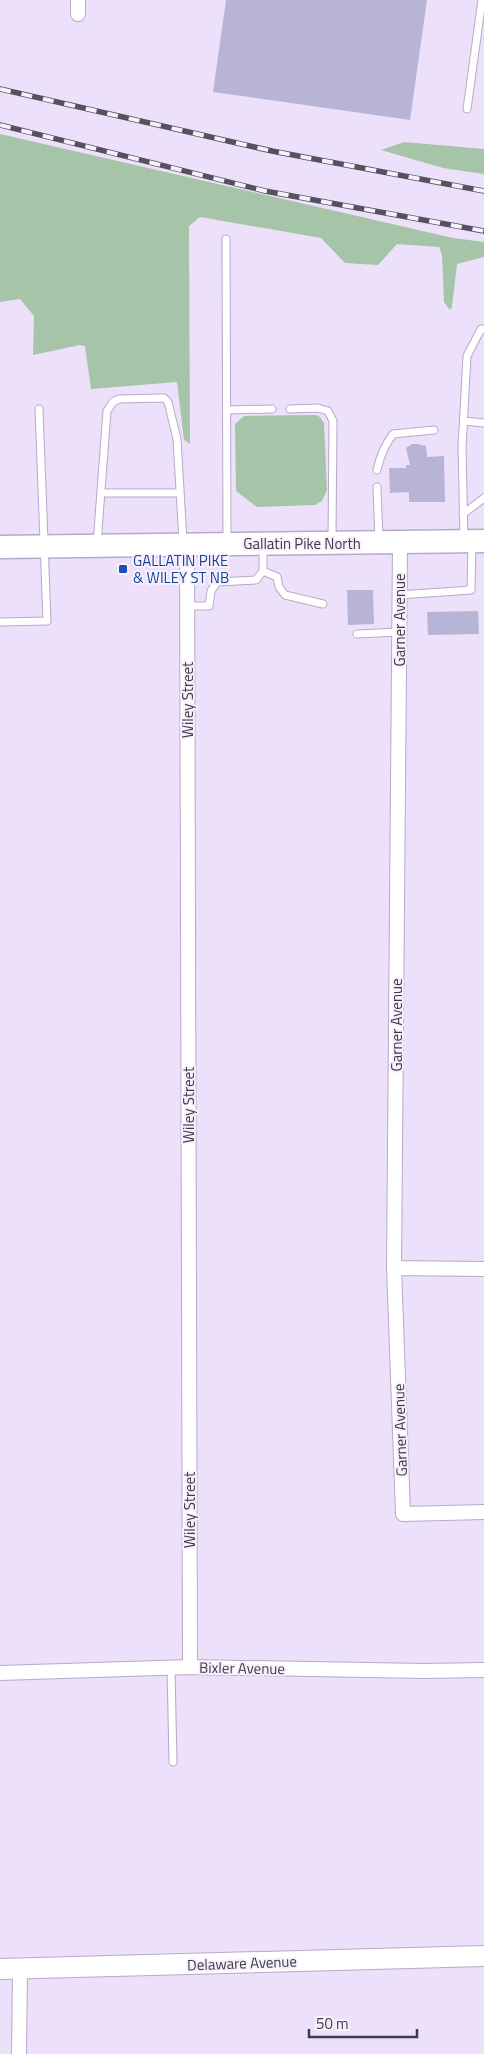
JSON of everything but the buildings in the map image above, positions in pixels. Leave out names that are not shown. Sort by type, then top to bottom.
[{"type":"main road","name":"Gallatin Pike North","points":[[0,547],[473,541]]},
{"type":"street","name":"Garner Avenue","points":[[389,543],[399,595],[394,1268],[403,1514],[484,1512]]},
{"type":"street","name":"Wiley Street","points":[[185,544],[190,1667]]},
{"type":"street","points":[[394,1268],[484,1269]]},
{"type":"street","name":"Bixler Avenue","points":[[0,1673],[190,1667],[424,1671],[484,1670]]},
{"type":"street","name":"Delaware Avenue","points":[[10,1969],[484,1956]]},
{"type":"street","points":[[10,1969],[19,2054]]},
{"type":"lane","points":[[467,109],[482,0]]},
{"type":"lane","points":[[226,238],[228,544]]},
{"type":"lane","points":[[399,595],[471,590],[473,541],[463,514],[467,356],[481,329],[484,329]]},
{"type":"lane","points":[[97,545],[106,411],[113,402],[119,399],[164,398],[168,402],[177,440],[185,544]]},
{"type":"lane","points":[[290,409],[318,408],[328,412],[333,421],[332,543]]},
{"type":"lane","points":[[227,410],[272,409]]},
{"type":"lane","points":[[0,622],[47,621],[39,410]]},
{"type":"lane","points":[[464,421],[484,423]]},
{"type":"lane","points":[[377,470],[385,444],[393,434],[434,430]]},
{"type":"lane","points":[[377,487],[389,543]]},
{"type":"lane","points":[[101,493],[180,493]]},
{"type":"lane","points":[[463,514],[484,498]]},
{"type":"lane","points":[[186,606],[209,606],[211,591],[217,582],[256,580],[263,571],[263,543]]},
{"type":"lane","points":[[263,571],[277,577],[279,587],[284,594],[323,604]]},
{"type":"lane","points":[[357,634],[399,632]]},
{"type":"lane","points":[[171,1668],[173,1762]]},
{"type":"green space","points":[[0,134],[453,238],[484,242],[484,257],[457,264],[452,307],[450,310],[444,302],[442,255],[439,247],[397,244],[378,265],[345,263],[321,238],[200,217],[189,226],[190,444],[184,440],[177,382],[91,389],[85,346],[80,345],[33,355],[34,316],[20,299],[0,302]]},
{"type":"green space","points":[[404,142],[484,149],[484,174],[443,168],[381,150]]},
{"type":"green space","points":[[316,415],[324,423],[327,490],[322,501],[315,505],[257,507],[236,491],[235,424],[244,416]]},
{"type":"railway","points":[[0,89],[272,151],[484,191]]},
{"type":"railway","points":[[0,125],[265,191],[484,231]]},
{"type":"place","name":"GALLATIN PIKE & WILEY ST NB","points":[[123,569]]}]
